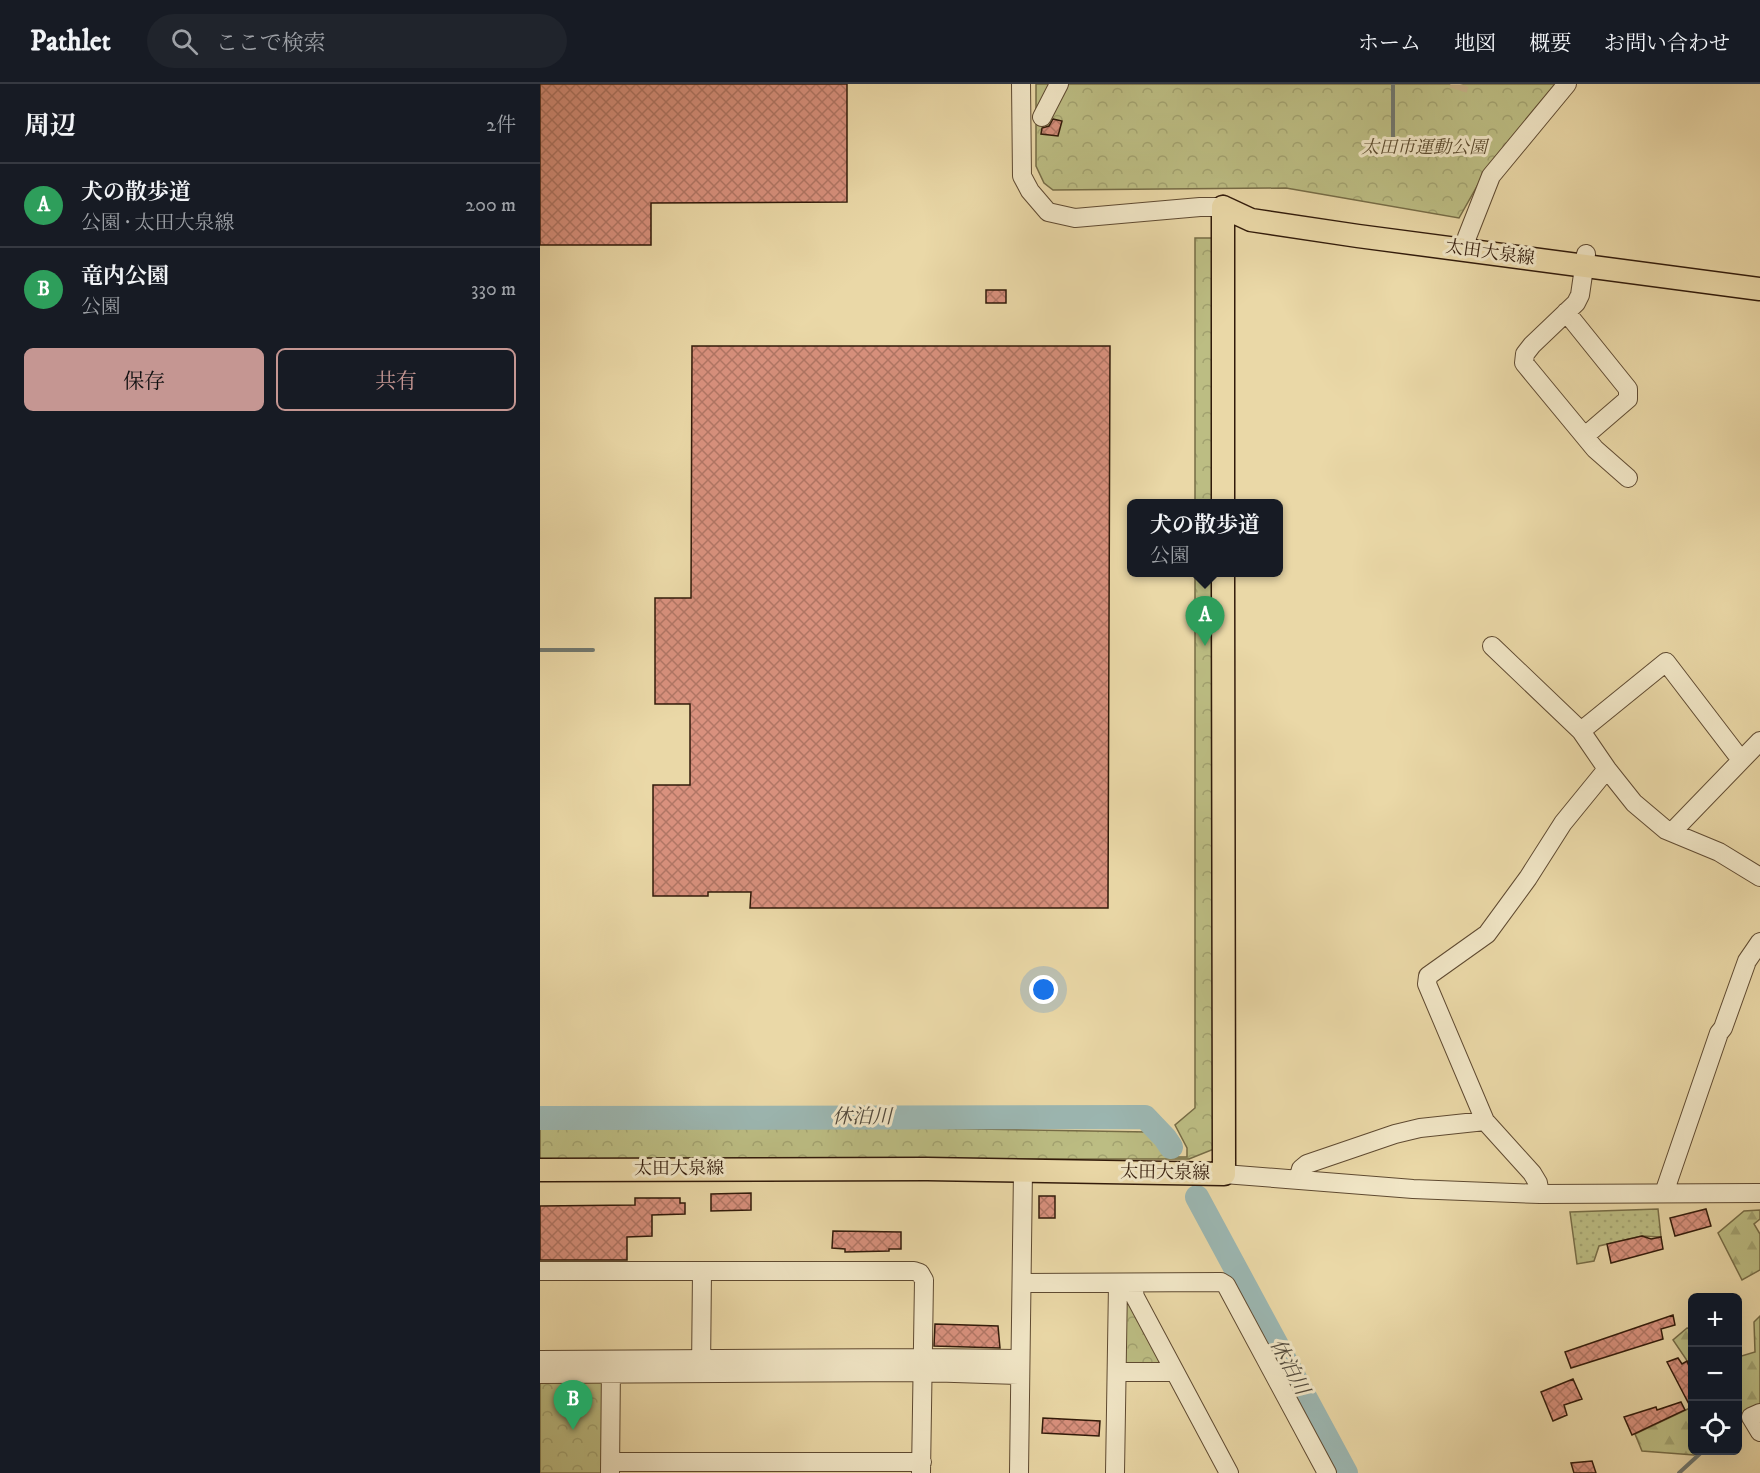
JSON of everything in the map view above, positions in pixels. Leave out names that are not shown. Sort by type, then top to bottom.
[{"type":"main road","name":"太田大泉線","points":[[1222,207],[1253,205],[1467,243],[1760,289]]},
{"type":"main road","points":[[1222,207],[1224,499]]},
{"type":"main road","name":"太田大泉線","points":[[1585,260],[1760,276]]},
{"type":"main road","name":"太田大泉線","points":[[540,1170],[1023,1170],[1224,1174],[1223,577]]},
{"type":"street","points":[[1021,84],[1022,176],[1030,191],[1048,212],[1075,218],[1222,207]]},
{"type":"street","points":[[1042,117],[1059,84]]},
{"type":"street","points":[[1467,243],[1491,176],[1567,84]]},
{"type":"street","points":[[1585,260],[1580,295],[1575,303],[1532,345],[1525,354],[1524,363],[1595,449],[1628,478]]},
{"type":"street","points":[[1566,312],[1628,389],[1629,394],[1628,399],[1584,436]]},
{"type":"street","points":[[1492,646],[1581,731],[1634,803],[1666,830],[1719,852],[1760,877]]},
{"type":"street","points":[[1581,731],[1666,662],[1741,760]]},
{"type":"street","points":[[1672,832],[1760,741]]},
{"type":"street","points":[[1540,1194],[1538,1183],[1532,1173],[1485,1121],[1427,984],[1428,976],[1487,934],[1528,878],[1563,823],[1607,769]]},
{"type":"street","points":[[1664,1193],[1719,1033],[1723,1028],[1747,961],[1760,942]]},
{"type":"street","points":[[1298,1180],[1301,1169],[1307,1164],[1374,1140],[1420,1128],[1485,1121]]},
{"type":"street","points":[[1018,1473],[1023,1170]]},
{"type":"street","points":[[1224,1174],[1413,1189],[1540,1194],[1760,1193]]},
{"type":"street","points":[[701,1367],[702,1270]]},
{"type":"street","points":[[540,1271],[902,1271],[920,1273],[924,1280],[922,1468],[610,1467],[611,1367]]},
{"type":"street","points":[[1022,1283],[1221,1282],[1226,1285],[1327,1473]]},
{"type":"street","points":[[1125,1283],[1135,1297],[1229,1473]]},
{"type":"street","points":[[1115,1473],[1117,1372],[1125,1283]]},
{"type":"street","points":[[540,1360],[611,1367],[924,1365],[1019,1367]]},
{"type":"street","points":[[540,1374],[611,1367]]},
{"type":"street","points":[[1117,1372],[1175,1372]]},
{"type":"street","points":[[1760,1413],[1751,1417],[1760,1432]]},
{"type":"green space","name":"太田市運動公園","points":[[1036,84],[1561,84],[1484,174],[1459,218],[1286,188],[1053,190],[1044,183],[1036,166]]},
{"type":"green space","points":[[1195,238],[1215,238],[1214,499],[1195,499]]},
{"type":"green space","points":[[1195,577],[1214,577],[1214,1149],[1189,1159],[540,1159],[540,1125],[702,1124],[1148,1132],[1170,1157],[1187,1157],[1187,1148],[1175,1125],[1195,1108]]},
{"type":"green space","points":[[1658,1209],[1661,1237],[1642,1236],[1599,1246],[1594,1261],[1577,1264],[1570,1212]]},
{"type":"green space","points":[[1760,1210],[1760,1219],[1754,1224],[1760,1234],[1760,1270],[1742,1280],[1718,1233],[1744,1211]]},
{"type":"green space","points":[[1128,1295],[1162,1367],[1127,1366],[1123,1362],[1123,1296]]},
{"type":"green space","points":[[1760,1316],[1760,1405],[1742,1418],[1742,1356],[1755,1352],[1754,1322]]},
{"type":"green space","points":[[1688,1328],[1688,1364],[1686,1359],[1673,1340]]},
{"type":"green space","points":[[540,1381],[601,1381],[605,1387],[605,1473],[540,1473]]},
{"type":"green space","points":[[1688,1409],[1688,1455],[1642,1451],[1635,1434]]},
{"type":"building","points":[[540,84],[847,84],[847,202],[651,203],[651,245],[540,245]]},
{"type":"building","points":[[1053,119],[1062,121],[1058,136],[1041,134],[1042,128],[1049,126]]},
{"type":"building","points":[[986,290],[1006,290],[1006,303],[986,303]]},
{"type":"building","points":[[692,346],[1110,346],[1108,908],[750,908],[751,892],[708,892],[708,896],[653,896],[653,785],[690,785],[690,704],[655,704],[655,598],[691,598]]},
{"type":"building","points":[[751,1193],[751,1210],[711,1211],[711,1194]]},
{"type":"building","points":[[1039,1196],[1055,1196],[1055,1218],[1039,1218]]},
{"type":"building","points":[[635,1198],[680,1198],[680,1203],[685,1203],[685,1214],[652,1215],[652,1236],[627,1237],[627,1260],[540,1260],[540,1206],[635,1205]]},
{"type":"building","points":[[1706,1209],[1711,1226],[1675,1236],[1670,1218]]},
{"type":"building","points":[[833,1231],[901,1232],[901,1249],[845,1252],[845,1249],[832,1248]]},
{"type":"building","points":[[1642,1236],[1651,1239],[1661,1237],[1663,1249],[1611,1263],[1607,1244]]},
{"type":"building","points":[[1673,1315],[1675,1325],[1661,1329],[1663,1339],[1571,1368],[1565,1352]]},
{"type":"building","points":[[935,1324],[998,1326],[1000,1348],[934,1346]]},
{"type":"building","points":[[1678,1358],[1682,1364],[1687,1361],[1688,1402],[1667,1362]]},
{"type":"building","points":[[1573,1379],[1582,1399],[1564,1405],[1567,1415],[1553,1421],[1541,1392]]},
{"type":"building","points":[[1681,1402],[1685,1410],[1632,1435],[1624,1417]]},
{"type":"building","points":[[1043,1418],[1100,1421],[1099,1436],[1042,1433]]},
{"type":"building","points":[[1592,1461],[1596,1473],[1574,1473],[1571,1463]]},
{"type":"waterway","points":[[1393,84],[1393,137]]},
{"type":"waterway","points":[[540,650],[593,650]]},
{"type":"waterway","name":"休泊川","points":[[540,1118],[1145,1117],[1171,1147]]},
{"type":"waterway","name":"休泊川","points":[[1197,1197],[1346,1473]]},
{"type":"waterway","points":[[1679,1473],[1699,1455]]},
{"type":"tunnel","points":[[1458,90],[1460,84]]},
{"type":"place","name":"犬の散歩道","points":[[1205,646]]},
{"type":"place","name":"竜内公園","points":[[573,1430]]}]
